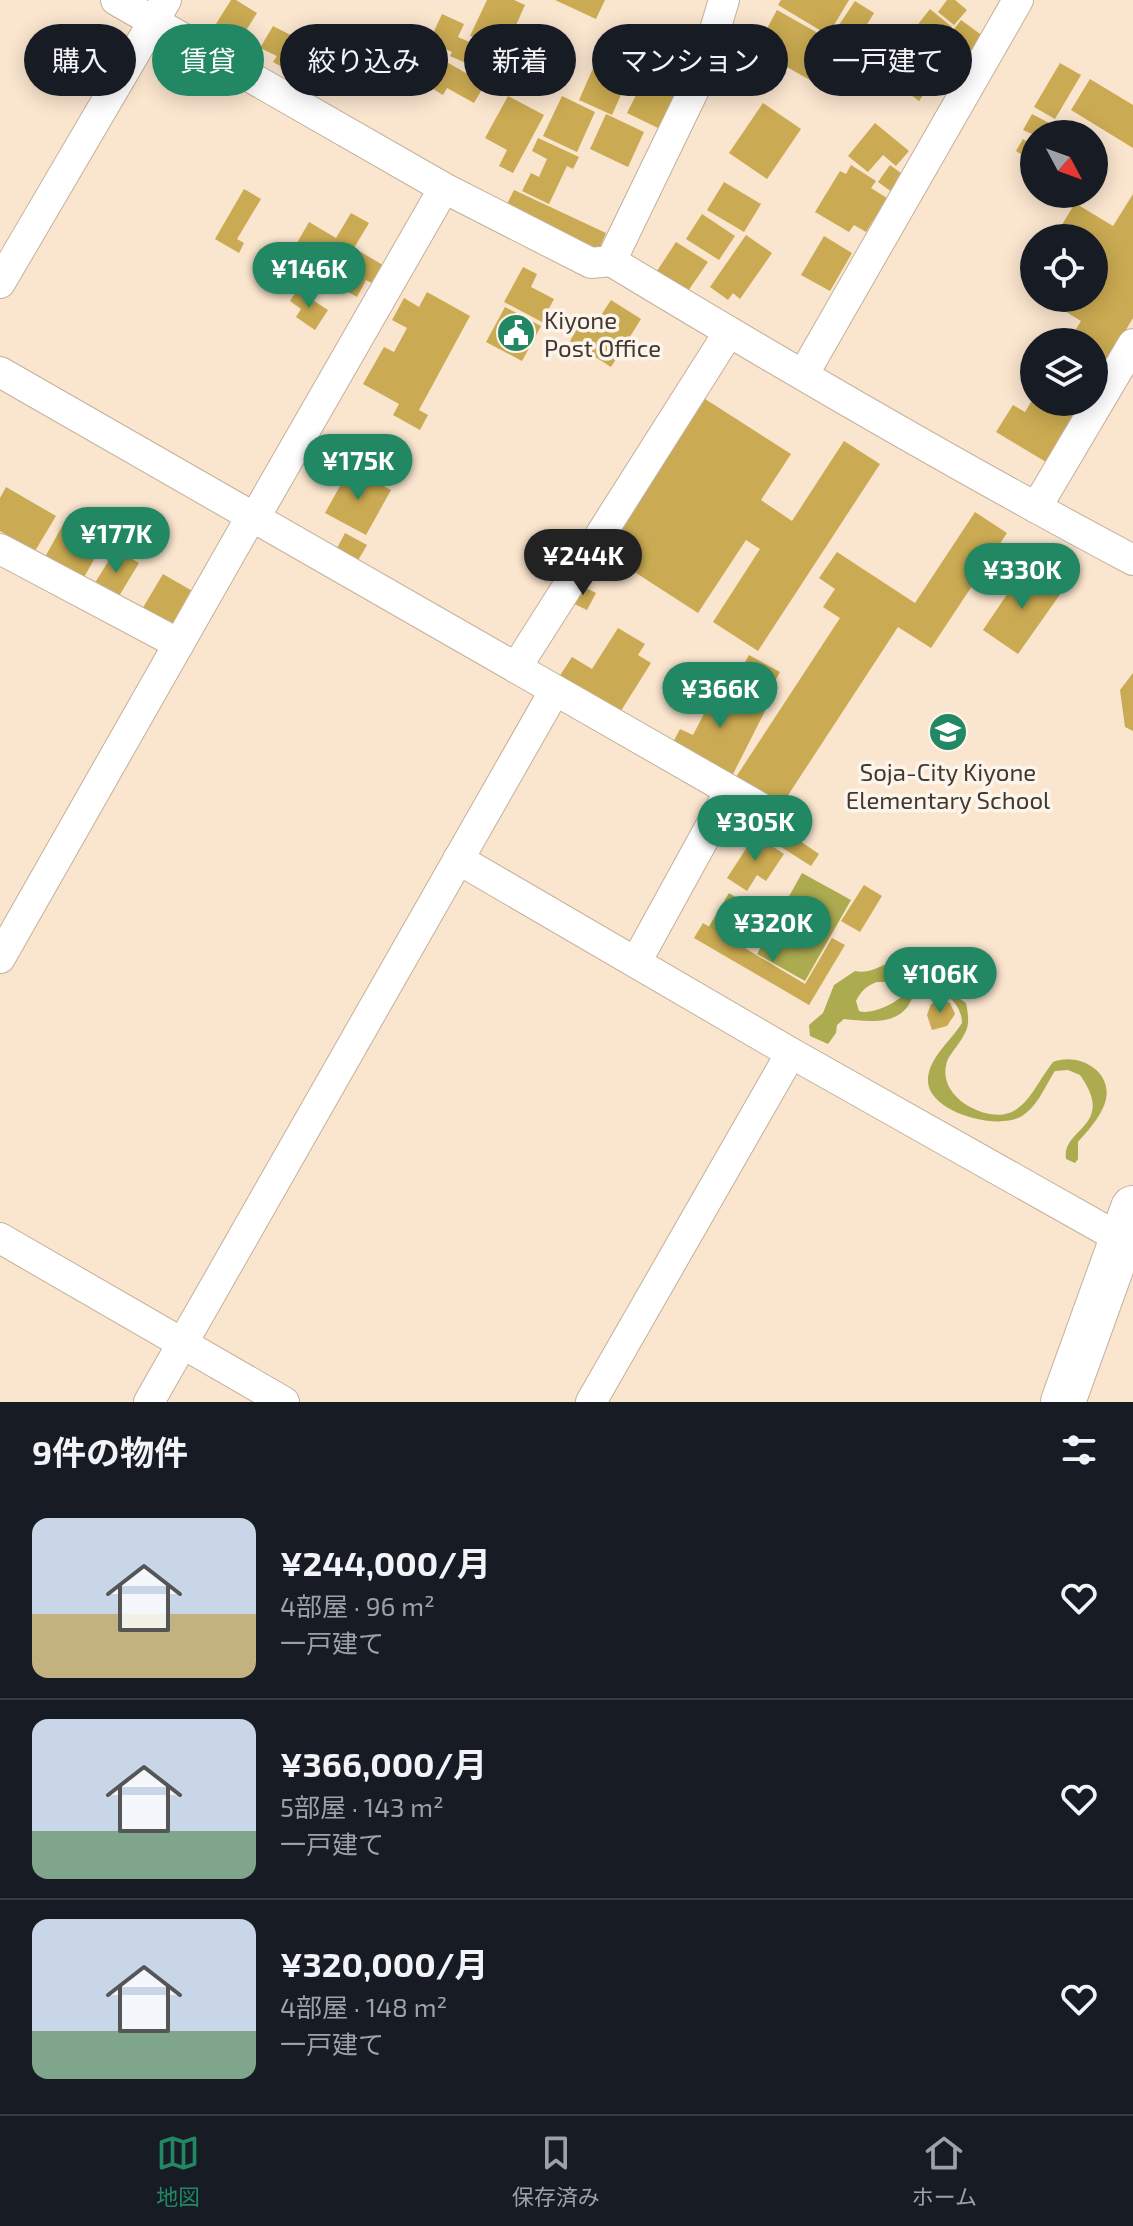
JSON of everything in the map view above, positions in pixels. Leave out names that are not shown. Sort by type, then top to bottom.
[{"type":"main road","points":[[1063,1402],[1127,1223]]},
{"type":"street","points":[[116,0],[159,11],[444,188],[591,263],[611,261],[803,375],[1133,560]]},
{"type":"street","points":[[611,261],[702,73],[724,0]]},
{"type":"street","points":[[803,375],[1018,0]]},
{"type":"street","points":[[0,283],[159,11]]},
{"type":"street","points":[[0,958],[444,188]]},
{"type":"street","points":[[516,668],[729,332]]},
{"type":"street","points":[[1036,508],[1133,344]]},
{"type":"street","points":[[0,372],[759,807]]},
{"type":"street","points":[[0,549],[179,644]]},
{"type":"street","points":[[149,1402],[555,690]]},
{"type":"street","points":[[636,962],[730,791]]},
{"type":"street","points":[[458,859],[791,1053],[1127,1223]]},
{"type":"street","points":[[591,1402],[791,1053]]},
{"type":"street","points":[[0,1238],[284,1402]]},
{"type":"shaded area","points":[[802,873],[851,900],[805,981],[757,954]]},
{"type":"shaded area","points":[[729,893],[759,911],[736,951],[705,933]]},
{"type":"shaded area","points":[[914,960],[937,983],[966,1003],[967,1030],[945,1069],[949,1086],[968,1106],[985,1113],[1009,1113],[1026,1101],[1053,1062],[1062,1059],[1081,1061],[1098,1071],[1106,1088],[1106,1099],[1098,1116],[1078,1142],[1078,1159],[1075,1163],[1066,1159],[1067,1149],[1091,1116],[1093,1106],[1090,1092],[1080,1075],[1068,1070],[1055,1071],[1032,1107],[1011,1120],[983,1120],[967,1116],[940,1102],[932,1093],[928,1082],[931,1066],[962,1023],[954,1002],[941,992],[918,989],[908,1006],[895,1017],[870,1021],[844,1019],[837,1025],[836,1033],[828,1044],[810,1036],[809,1025],[823,1013],[834,985],[855,971],[867,971],[894,961]],"holes":[[[877,982],[897,985],[901,997],[881,1008],[859,1011],[856,1001],[864,989]]]},
{"type":"building","points":[[231,0],[257,13],[250,24],[216,24]]},
{"type":"building","points":[[487,0],[514,0],[525,5],[517,24],[476,24]]},
{"type":"building","points":[[555,0],[605,0],[596,19]]},
{"type":"building","points":[[781,0],[849,0],[835,24],[810,24],[778,5]]},
{"type":"building","points":[[947,0],[955,0],[967,10],[955,24],[938,12]]},
{"type":"building","points":[[855,1],[874,13],[867,24],[840,24]]},
{"type":"building","points":[[930,9],[948,24],[918,24]]},
{"type":"building","points":[[777,10],[804,25],[804,77],[788,68],[788,24],[769,24]]},
{"type":"building","points":[[442,14],[464,24],[458,37],[464,40],[464,62],[450,56],[448,24],[437,24]]},
{"type":"building","points":[[273,26],[280,30],[280,66],[273,62],[277,56],[264,50],[264,41]]},
{"type":"building","points":[[972,28],[983,36],[972,51]]},
{"type":"building","points":[[448,63],[464,72],[464,96],[478,96],[474,103],[448,89]]},
{"type":"building","points":[[1060,63],[1081,75],[1055,119],[1034,107]]},
{"type":"building","points":[[592,71],[592,96],[620,96],[612,115],[579,100]]},
{"type":"building","points":[[1090,79],[1133,105],[1133,148],[1108,133],[1108,120],[1087,120],[1071,110]]},
{"type":"building","points":[[508,96],[544,115],[513,173],[499,166],[507,150],[485,138]]},
{"type":"building","points":[[562,96],[595,112],[577,152],[543,136]]},
{"type":"building","points":[[636,96],[674,96],[658,128],[627,113]]},
{"type":"building","points":[[763,103],[801,129],[767,179],[729,153]]},
{"type":"building","points":[[606,114],[644,132],[628,167],[590,149]]},
{"type":"building","points":[[1032,114],[1043,120],[1029,120]]},
{"type":"building","points":[[875,123],[909,151],[896,166],[883,155],[868,172],[848,156]]},
{"type":"building","points":[[538,138],[579,157],[573,169],[567,166],[549,204],[522,191],[531,173],[539,177],[547,159],[532,151]]},
{"type":"building","points":[[851,165],[876,181],[871,188],[887,198],[866,232],[854,225],[849,232],[815,212],[840,171],[846,174]]},
{"type":"building","points":[[890,165],[905,176],[892,192],[878,182]]},
{"type":"building","points":[[724,182],[761,204],[744,232],[707,210]]},
{"type":"building","points":[[244,189],[261,199],[237,239],[244,243],[239,253],[215,239]]},
{"type":"building","points":[[514,190],[606,233],[598,252],[505,208]]},
{"type":"building","points":[[1133,194],[1133,318],[1108,360],[1108,328],[1077,328],[1081,321],[1066,312],[1108,312],[1108,224],[1062,224],[1072,208],[1083,208],[1113,226]]},
{"type":"building","points":[[351,213],[369,223],[354,248],[388,268],[377,286],[366,280],[357,297],[332,283],[327,291],[295,273],[300,263],[289,257],[309,222],[336,238]]},
{"type":"building","points":[[702,214],[735,236],[719,260],[686,239]]},
{"type":"building","points":[[746,235],[772,253],[740,299],[733,293],[728,300],[710,287]]},
{"type":"building","points":[[824,236],[852,253],[830,291],[801,275]]},
{"type":"building","points":[[676,242],[708,262],[688,291],[657,271]]},
{"type":"building","points":[[523,267],[537,274],[531,287],[554,299],[542,322],[504,302]]},
{"type":"building","points":[[297,290],[328,310],[315,330],[296,317],[301,309],[290,301]]},
{"type":"building","points":[[427,292],[470,316],[419,410],[428,415],[420,430],[393,415],[399,404],[363,384],[384,347],[394,352],[407,328],[392,320],[404,298],[419,307]]},
{"type":"building","points":[[611,300],[641,319],[611,367],[570,341],[585,316],[596,323]]},
{"type":"building","points":[[505,307],[541,326],[522,361],[486,342]]},
{"type":"building","points":[[702,397],[791,454],[761,500],[792,521],[844,441],[880,464],[758,651],[713,622],[760,549],[746,540],[698,613],[602,551]]},
{"type":"building","points":[[1013,405],[1020,409],[1020,416],[1074,416],[1046,462],[996,432]]},
{"type":"building","points":[[350,468],[391,490],[366,535],[325,513]]},
{"type":"building","points":[[6,487],[56,516],[35,551],[0,531],[0,498]]},
{"type":"building","points":[[975,512],[1007,533],[931,648],[898,627],[781,806],[736,777],[840,618],[823,607],[835,589],[819,578],[837,552],[915,603]]},
{"type":"building","points":[[66,519],[105,540],[83,579],[44,559]]},
{"type":"building","points":[[345,533],[367,545],[357,562],[336,550]]},
{"type":"building","points":[[116,549],[139,563],[116,601],[93,586]]},
{"type":"building","points":[[1025,568],[1061,593],[1018,654],[983,630]]},
{"type":"building","points":[[163,574],[194,592],[172,629],[141,611]]},
{"type":"building","points":[[578,584],[596,593],[587,610],[570,602]]},
{"type":"building","points":[[618,628],[645,644],[638,655],[651,663],[619,714],[559,677],[572,657],[592,669]]},
{"type":"building","points":[[749,655],[780,672],[766,698],[734,682]]},
{"type":"building","points":[[1133,673],[1133,731],[1125,727],[1120,690]]},
{"type":"building","points":[[706,678],[766,709],[730,780],[670,748],[680,729],[693,735],[706,710],[694,703]]},
{"type":"building","points":[[790,834],[819,854],[811,866],[781,847]]},
{"type":"building","points":[[755,835],[784,854],[766,881],[757,875],[747,891],[727,878]]},
{"type":"building","points":[[864,885],[882,896],[860,932],[841,921]]},
{"type":"building","points":[[703,923],[805,984],[832,938],[845,945],[809,1005],[694,938]]},
{"type":"building","points":[[941,1000],[950,1003],[955,1014],[947,1026],[932,1030],[927,1015],[931,1004]]},
{"type":"place","name":"Kiyone Post Office","points":[[516,333]]},
{"type":"place","name":"Soja-City Kiyone Elementary School","points":[[948,732]]}]
